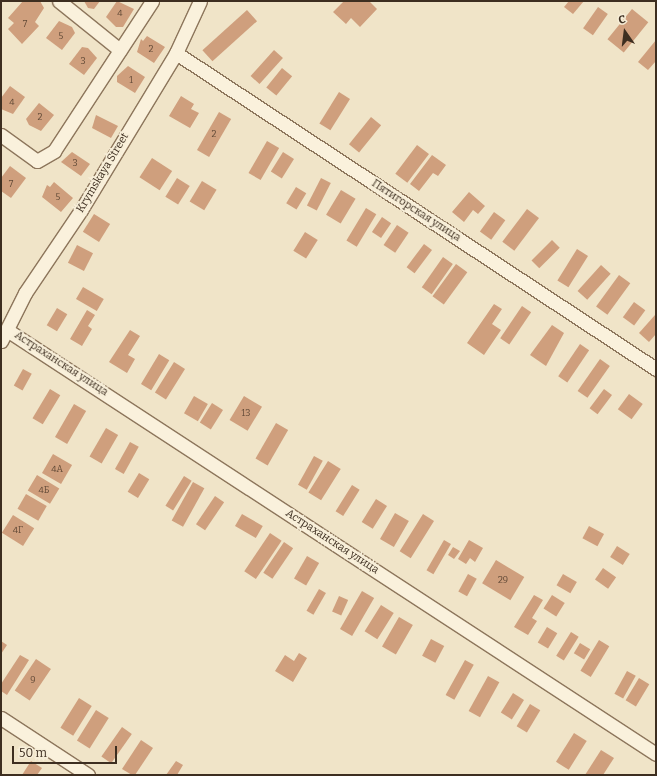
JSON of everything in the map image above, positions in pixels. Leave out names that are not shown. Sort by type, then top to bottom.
[{"type":"street","points":[[59,1],[120,50]]},
{"type":"street","points":[[1,135],[36,161],[54,150],[152,1]]},
{"type":"street","name":"Krymskaya Street","points":[[1,341],[8,330],[25,293],[81,210],[176,53],[200,1]]},
{"type":"street","name":"Пятигорская улица","points":[[176,53],[656,369]]},
{"type":"street","name":"Астраханская улица","points":[[8,330],[656,754]]},
{"type":"street","points":[[1,718],[88,775]]},
{"type":"building","points":[[23,1],[40,1],[44,8],[35,22],[39,26],[22,44],[8,29],[14,23],[8,18]]},
{"type":"building","points":[[84,1],[100,1],[94,9],[88,8]]},
{"type":"building","points":[[117,1],[134,9],[123,27],[116,27],[106,17]]},
{"type":"building","points":[[344,1],[369,1],[377,9],[360,27],[351,18],[346,24],[333,12]]},
{"type":"building","points":[[569,1],[584,1],[573,14],[564,7]]},
{"type":"building","points":[[598,7],[608,14],[593,35],[583,28]]},
{"type":"building","points":[[632,9],[648,22],[624,53],[607,39]]},
{"type":"building","points":[[247,10],[257,21],[212,61],[202,50]]},
{"type":"building","points":[[59,21],[72,27],[75,33],[62,50],[46,38]]},
{"type":"building","points":[[147,36],[165,47],[154,63],[137,52],[141,39],[143,41]]},
{"type":"building","points":[[656,40],[656,61],[648,70],[638,62]]},
{"type":"building","points":[[82,47],[88,48],[97,58],[84,75],[69,64]]},
{"type":"building","points":[[274,50],[283,58],[259,84],[251,76]]},
{"type":"building","points":[[128,66],[145,77],[135,93],[117,82],[117,76]]},
{"type":"building","points":[[282,68],[292,76],[276,96],[266,87]]},
{"type":"building","points":[[10,86],[25,97],[13,114],[1,109],[1,98]]},
{"type":"building","points":[[339,92],[350,99],[330,130],[319,123]]},
{"type":"building","points":[[181,96],[194,104],[191,109],[199,113],[190,128],[169,116]]},
{"type":"building","points":[[39,103],[54,115],[41,131],[29,125],[26,119]]},
{"type":"building","points":[[219,112],[231,119],[209,157],[197,150]]},
{"type":"building","points":[[96,115],[118,126],[111,138],[92,128]]},
{"type":"building","points":[[371,117],[381,125],[359,152],[349,144]]},
{"type":"building","points":[[267,141],[279,148],[261,180],[248,173]]},
{"type":"building","points":[[417,145],[429,154],[407,183],[395,174]]},
{"type":"building","points":[[72,152],[90,164],[81,176],[61,162]]},
{"type":"building","points":[[283,152],[294,159],[282,178],[271,172]]},
{"type":"building","points":[[432,155],[446,165],[438,176],[433,173],[419,191],[410,184]]},
{"type":"building","points":[[152,158],[172,171],[160,190],[139,177]]},
{"type":"building","points":[[10,166],[26,178],[11,198],[1,191],[1,178]]},
{"type":"building","points":[[177,178],[190,186],[178,205],[165,197]]},
{"type":"building","points":[[321,178],[331,183],[317,211],[307,206]]},
{"type":"building","points":[[202,181],[217,190],[204,210],[190,202]]},
{"type":"building","points":[[54,182],[73,198],[61,212],[42,197],[47,185],[50,187]]},
{"type":"building","points":[[296,187],[306,193],[297,209],[286,203]]},
{"type":"building","points":[[341,190],[356,199],[341,224],[326,215]]},
{"type":"building","points":[[469,192],[485,206],[478,214],[473,210],[464,222],[452,212]]},
{"type":"building","points":[[366,208],[376,214],[357,247],[346,241]]},
{"type":"building","points":[[527,209],[539,218],[514,251],[502,242]]},
{"type":"building","points":[[494,212],[505,220],[491,240],[480,231]]},
{"type":"building","points":[[94,214],[110,224],[99,242],[83,232]]},
{"type":"building","points":[[382,217],[391,223],[381,238],[372,232]]},
{"type":"building","points":[[397,225],[409,233],[395,253],[384,245]]},
{"type":"building","points":[[305,232],[318,240],[306,259],[293,251]]},
{"type":"building","points":[[552,240],[560,248],[539,268],[531,261]]},
{"type":"building","points":[[424,244],[432,250],[415,273],[407,267]]},
{"type":"building","points":[[77,245],[93,253],[84,271],[68,263]]},
{"type":"building","points":[[577,249],[588,256],[568,287],[557,280]]},
{"type":"building","points":[[443,257],[453,264],[432,294],[422,287]]},
{"type":"building","points":[[456,264],[467,272],[444,305],[432,296]]},
{"type":"building","points":[[601,265],[611,274],[587,300],[578,291]]},
{"type":"building","points":[[619,275],[630,283],[607,315],[596,307]]},
{"type":"building","points":[[83,287],[104,299],[97,311],[76,299]]},
{"type":"building","points":[[634,302],[645,310],[634,326],[623,317]]},
{"type":"building","points":[[494,304],[502,309],[492,324],[501,330],[484,355],[467,343]]},
{"type":"building","points":[[522,306],[531,312],[509,344],[500,338]]},
{"type":"building","points":[[57,308],[67,314],[57,331],[47,325]]},
{"type":"building","points":[[87,310],[95,315],[88,326],[92,329],[82,346],[70,339]]},
{"type":"building","points":[[655,315],[656,334],[649,342],[639,333]]},
{"type":"building","points":[[552,325],[564,333],[546,366],[530,355]]},
{"type":"building","points":[[130,330],[140,336],[128,355],[135,359],[127,373],[109,362]]},
{"type":"building","points":[[580,344],[589,350],[567,382],[558,376]]},
{"type":"building","points":[[159,354],[169,360],[151,390],[141,384]]},
{"type":"building","points":[[600,359],[610,366],[587,398],[578,391]]},
{"type":"building","points":[[174,362],[185,369],[166,399],[155,393]]},
{"type":"building","points":[[23,369],[32,374],[23,390],[14,386]]},
{"type":"building","points":[[50,389],[60,395],[43,424],[32,418]]},
{"type":"building","points":[[604,389],[612,395],[598,414],[590,408]]},
{"type":"building","points":[[629,394],[643,404],[632,419],[618,409]]},
{"type":"building","points":[[194,396],[208,404],[198,421],[184,413]]},
{"type":"building","points":[[244,396],[262,407],[248,431],[230,420]]},
{"type":"building","points":[[212,403],[223,410],[211,429],[200,423]]},
{"type":"building","points":[[74,404],[86,411],[67,444],[55,437]]},
{"type":"building","points":[[276,423],[288,430],[268,466],[256,459]]},
{"type":"building","points":[[106,428],[118,435],[102,464],[90,457]]},
{"type":"building","points":[[130,442],[139,447],[124,474],[115,469]]},
{"type":"building","points":[[53,454],[72,465],[61,484],[42,473]]},
{"type":"building","points":[[314,456],[323,461],[307,490],[298,485]]},
{"type":"building","points":[[328,461],[341,469],[321,500],[308,492]]},
{"type":"building","points":[[139,473],[149,479],[138,498],[128,492]]},
{"type":"building","points":[[37,475],[59,488],[50,504],[28,490]]},
{"type":"building","points":[[184,476],[192,481],[173,510],[165,506]]},
{"type":"building","points":[[193,482],[204,488],[183,527],[172,520]]},
{"type":"building","points":[[352,485],[360,490],[343,516],[336,511]]},
{"type":"building","points":[[26,494],[47,506],[38,521],[18,509]]},
{"type":"building","points":[[215,496],[224,502],[205,530],[196,524]]},
{"type":"building","points":[[376,499],[387,506],[373,529],[362,522]]},
{"type":"building","points":[[395,513],[409,521],[394,547],[380,539]]},
{"type":"building","points":[[242,514],[263,526],[256,538],[235,526]]},
{"type":"building","points":[[423,514],[434,521],[411,558],[400,551]]},
{"type":"building","points":[[13,515],[34,528],[23,546],[2,533]]},
{"type":"building","points":[[589,526],[604,534],[597,546],[582,538]]},
{"type":"building","points":[[270,533],[282,541],[256,579],[244,571]]},
{"type":"building","points":[[444,540],[451,544],[433,574],[426,570]]},
{"type":"building","points":[[469,540],[483,548],[475,562],[470,558],[466,564],[458,559]]},
{"type":"building","points":[[284,542],[293,548],[272,579],[263,573]]},
{"type":"building","points":[[617,546],[630,554],[623,565],[610,557]]},
{"type":"building","points":[[453,547],[460,551],[454,559],[448,555]]},
{"type":"building","points":[[307,556],[319,563],[306,586],[294,579]]},
{"type":"building","points":[[496,560],[524,577],[510,600],[482,583]]},
{"type":"building","points":[[603,568],[616,577],[608,589],[595,579]]},
{"type":"building","points":[[468,574],[477,579],[467,596],[458,591]]},
{"type":"building","points":[[563,574],[577,582],[570,593],[556,585]]},
{"type":"building","points":[[319,589],[326,593],[313,615],[306,611]]},
{"type":"building","points":[[362,591],[374,598],[352,636],[340,629]]},
{"type":"building","points":[[534,595],[543,600],[532,618],[537,621],[528,635],[514,627]]},
{"type":"building","points":[[552,595],[565,603],[556,617],[544,609]]},
{"type":"building","points":[[339,596],[348,600],[341,616],[332,612]]},
{"type":"building","points":[[381,605],[394,613],[377,639],[365,631]]},
{"type":"building","points":[[399,617],[413,625],[396,654],[382,646]]},
{"type":"building","points":[[547,627],[557,633],[548,649],[538,642]]},
{"type":"building","points":[[571,632],[579,637],[564,661],[556,656]]},
{"type":"building","points":[[431,639],[444,646],[435,663],[422,656]]},
{"type":"building","points":[[599,640],[609,646],[591,677],[580,671]]},
{"type":"building","points":[[1,641],[7,645],[1,654]]},
{"type":"building","points":[[580,643],[590,649],[584,659],[574,653]]},
{"type":"building","points":[[299,653],[307,658],[293,682],[275,671],[285,655],[294,661]]},
{"type":"building","points":[[20,655],[29,660],[7,695],[1,691],[1,684]]},
{"type":"building","points":[[36,659],[51,669],[30,701],[15,691]]},
{"type":"building","points":[[465,660],[474,665],[454,700],[446,695]]},
{"type":"building","points":[[627,671],[636,676],[623,699],[614,694]]},
{"type":"building","points":[[488,676],[499,682],[480,717],[469,711]]},
{"type":"building","points":[[639,678],[649,684],[636,706],[626,700]]},
{"type":"building","points":[[513,693],[524,700],[512,719],[501,713]]},
{"type":"building","points":[[79,698],[92,706],[73,736],[60,728]]},
{"type":"building","points":[[530,704],[540,710],[527,732],[517,726]]},
{"type":"building","points":[[96,710],[109,718],[90,748],[77,741]]},
{"type":"building","points":[[122,727],[132,734],[111,763],[101,756]]},
{"type":"building","points":[[574,733],[587,741],[569,770],[556,762]]},
{"type":"building","points":[[141,740],[153,748],[135,775],[132,775],[122,769]]},
{"type":"building","points":[[601,750],[614,758],[603,775],[585,775]]},
{"type":"building","points":[[31,761],[42,768],[37,775],[22,775]]},
{"type":"building","points":[[176,761],[183,765],[177,775],[166,775]]}]
